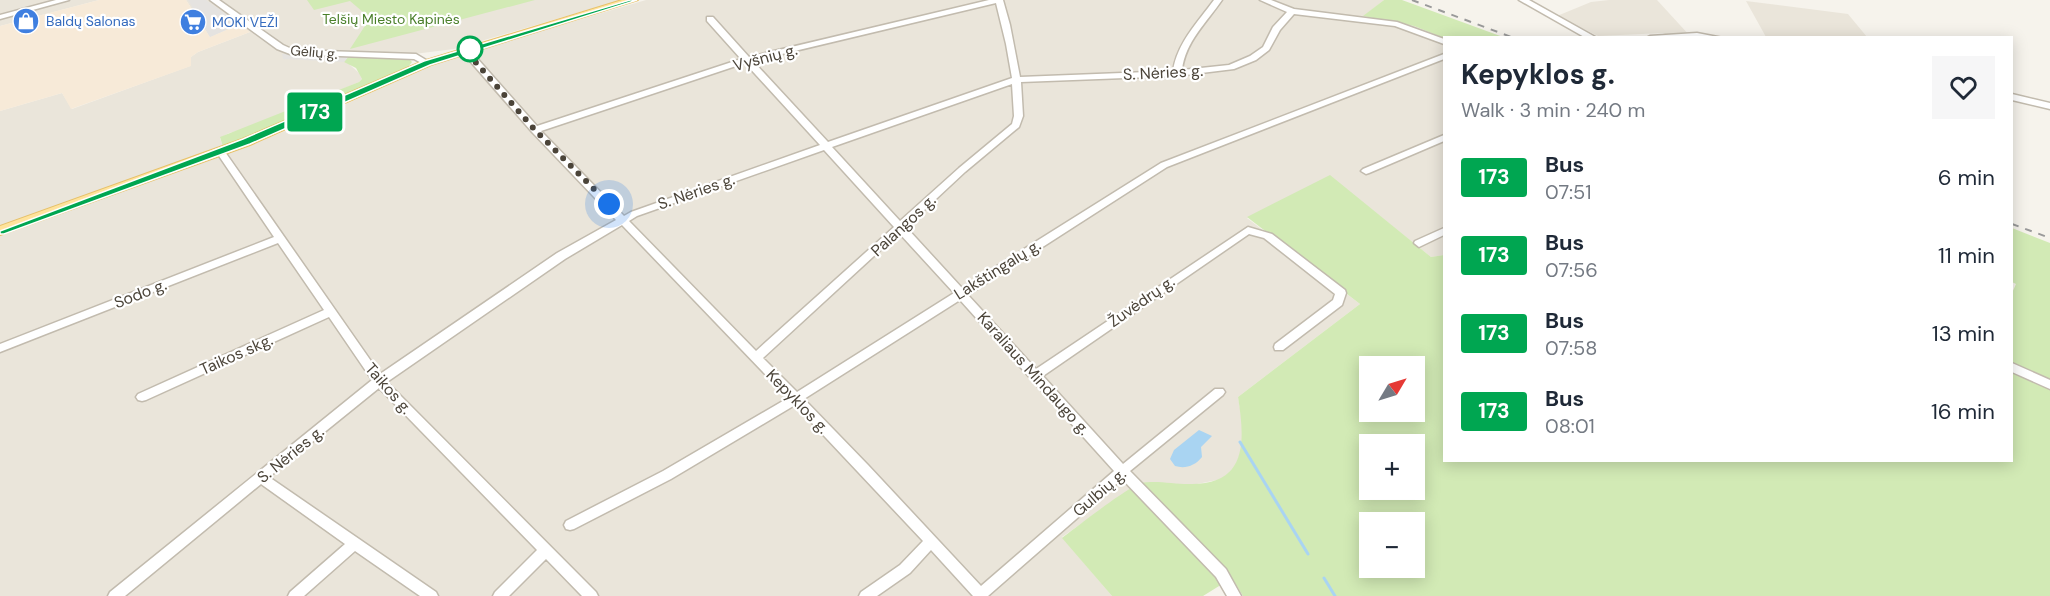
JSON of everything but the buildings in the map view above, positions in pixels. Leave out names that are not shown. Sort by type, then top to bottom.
[{"type":"main road","points":[[0,231],[220,152],[427,63],[633,0]]},
{"type":"street","points":[[0,17],[65,0]]},
{"type":"street","name":"Gėlių g.","points":[[214,0],[286,50],[312,54],[416,57],[427,63]]},
{"type":"street","name":"Vyšnių g.","points":[[535,130],[746,60],[999,0]]},
{"type":"street","name":"Palangos g.","points":[[756,358],[962,170],[1016,125],[1020,113],[1009,31],[999,0]]},
{"type":"street","points":[[1177,73],[1177,64],[1184,49],[1218,0]]},
{"type":"street","points":[[1264,0],[1292,11],[1396,24],[1443,42]]},
{"type":"street","points":[[1523,0],[1589,36]]},
{"type":"street","name":"S. Nėries g.","points":[[115,596],[379,381],[561,256],[624,219],[650,207],[1014,80],[1177,73],[1231,67],[1253,58],[1266,48],[1276,29],[1292,11]]},
{"type":"street","name":"Karaliaus Mindaugo g.","points":[[710,19],[1122,471],[1221,573],[1234,596]]},
{"type":"street","name":"Kepyklos g.","points":[[465,50],[535,130],[624,219],[980,595]]},
{"type":"street","name":"Lakštingalų g.","points":[[570,525],[667,475],[795,399],[1164,165],[1443,56]]},
{"type":"street","points":[[2013,97],[2050,106]]},
{"type":"street","points":[[1366,171],[1443,138]]},
{"type":"street","name":"Taikos g.","points":[[220,152],[379,381],[591,596]]},
{"type":"street","name":"Žuvėdrų g.","points":[[1036,375],[1248,230],[1268,236],[1341,293],[1338,302],[1279,347]]},
{"type":"street","points":[[1419,243],[1443,231]]},
{"type":"street","name":"Sodo g.","points":[[0,348],[281,238]]},
{"type":"street","name":"Taikos skg.","points":[[142,397],[331,311]]},
{"type":"street","points":[[2013,367],[2050,385]]},
{"type":"street","name":"Gulbių g.","points":[[980,595],[1122,471],[1219,392]]},
{"type":"street","points":[[261,478],[431,596]]},
{"type":"street","points":[[866,596],[905,569],[931,541]]},
{"type":"street","points":[[295,596],[354,544]]},
{"type":"street","points":[[500,596],[545,551]]},
{"type":"shaded area","points":[[0,0],[99,0],[0,26]]},
{"type":"shaded area","points":[[99,0],[186,0],[210,37],[240,24],[250,32],[198,52],[191,57],[191,66],[71,109],[62,93],[0,111],[0,26]]},
{"type":"shaded area","points":[[186,0],[621,0],[454,49],[414,54],[411,59],[350,65],[359,73],[362,79],[359,82],[252,127],[229,133],[220,138],[223,147],[0,226],[0,111],[62,93],[72,109],[190,66],[191,57],[198,52],[250,32],[239,24],[210,37]]},
{"type":"shaded area","points":[[188,0],[206,0],[240,24],[210,37]]},
{"type":"shaded area","points":[[646,0],[1384,0],[1364,16],[1414,26],[1443,38],[1443,255],[1431,257],[1330,176],[1247,218],[1360,304],[1238,397],[1244,432],[1243,446],[1235,467],[1222,479],[1192,485],[1140,483],[1062,537],[1112,596],[0,596],[0,235],[216,158],[293,128],[430,66],[482,48]]},
{"type":"shaded area","points":[[1657,0],[1690,36],[1669,36],[1663,33],[1598,36],[1557,16],[1591,2]]},
{"type":"shaded area","points":[[1746,1],[1848,14],[1866,36],[1765,36]]},
{"type":"shaded area","points":[[282,54],[349,56],[344,62],[283,59]]},
{"type":"green space","name":"Telšių Miesto Kapinės","points":[[307,0],[535,0],[350,49],[370,18],[350,1],[314,10]]},
{"type":"green space","points":[[1384,0],[1402,0],[1500,36],[1443,38],[1414,26],[1363,16]]},
{"type":"green space","points":[[349,56],[408,58],[412,62],[408,67],[223,147],[220,137],[359,82],[362,79],[356,68],[344,62]]},
{"type":"green space","points":[[1330,175],[1431,257],[1443,255],[1443,462],[2013,462],[2013,291],[2016,284],[2013,282],[2013,228],[2050,243],[2050,596],[1243,596],[1232,578],[1203,596],[1112,596],[1062,538],[1141,483],[1208,483],[1222,477],[1232,469],[1238,458],[1241,444],[1242,429],[1238,397],[1360,304],[1247,217]]},
{"type":"water","points":[[1199,430],[1212,436],[1201,447],[1202,457],[1190,466],[1175,466],[1170,459],[1174,450]]},
{"type":"waterway","points":[[1240,442],[1308,554]]},
{"type":"waterway","points":[[1324,578],[1335,596]]},
{"type":"railway","points":[[1412,0],[1509,36]]},
{"type":"railway","points":[[2013,224],[2050,238]]},
{"type":"bus line","name":"173","points":[[0,231],[246,142],[427,63],[633,0]]},
{"type":"place","name":"Baldų Salonas","points":[[26,21]]},
{"type":"place","name":"MOKI VEŽI","points":[[193,22]]},
{"type":"route","points":[[470,49],[465,50],[535,130],[609,204]]}]
